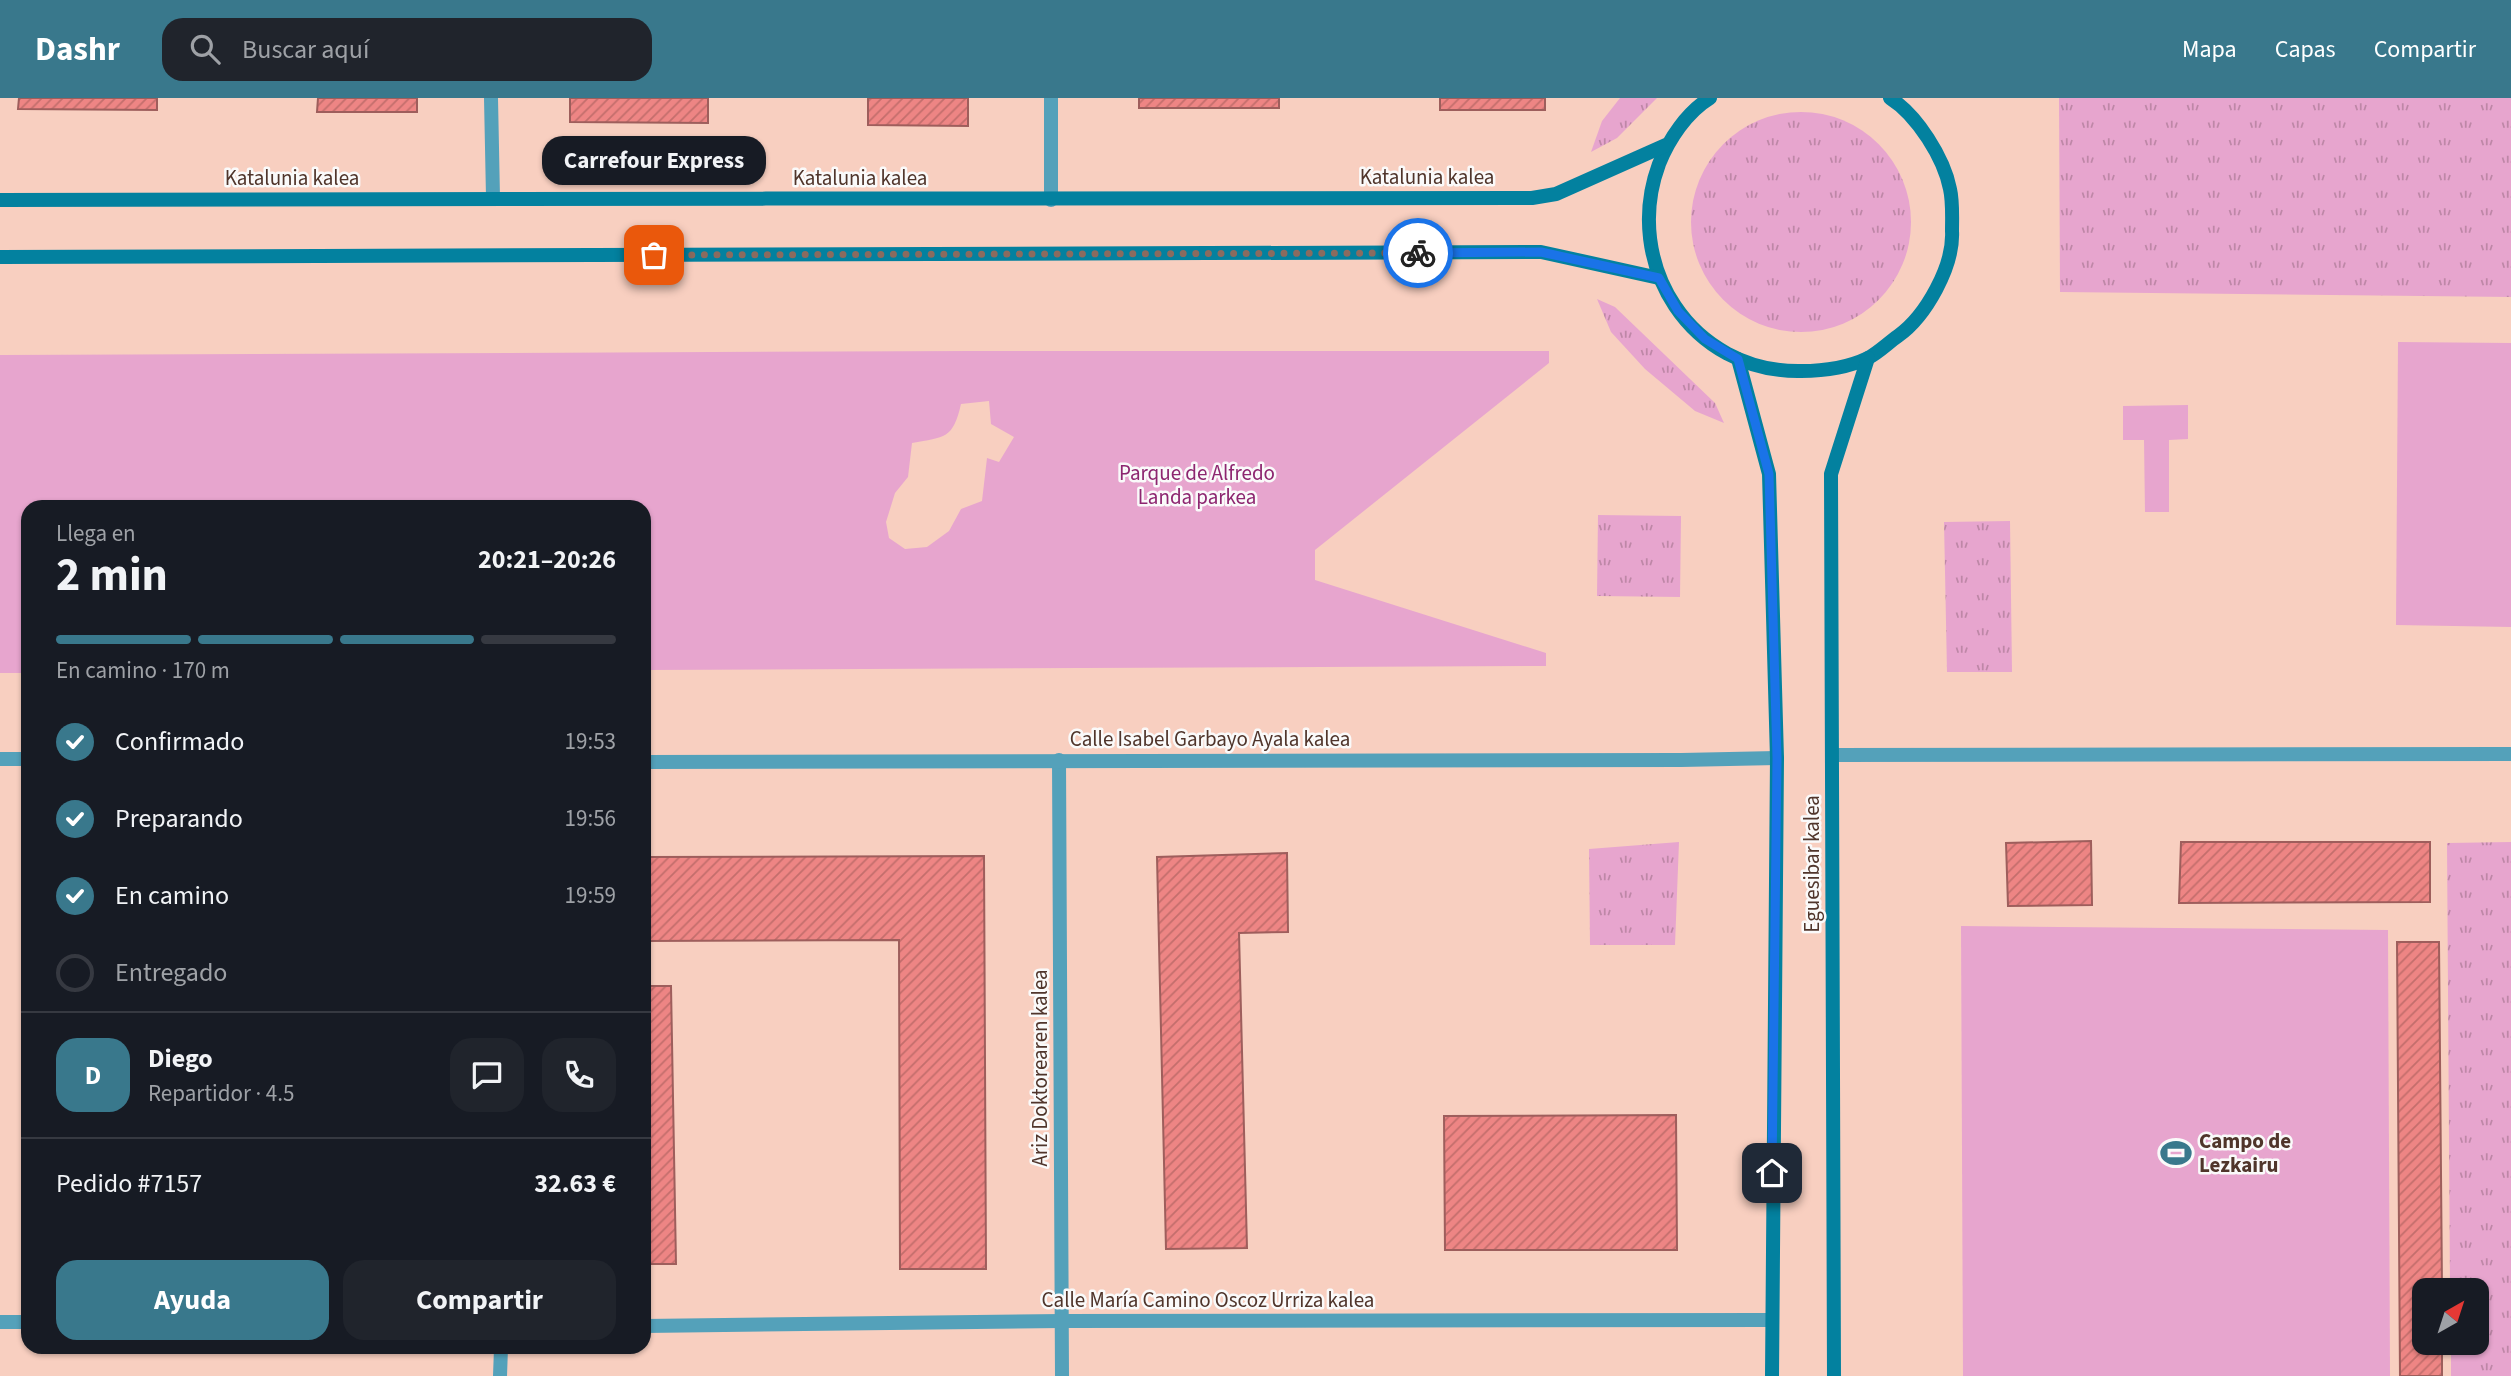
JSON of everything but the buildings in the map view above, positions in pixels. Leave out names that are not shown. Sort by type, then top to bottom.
[{"type":"street","points":[[491,98],[492,197]]},
{"type":"street","points":[[1051,98],[1051,200]]},
{"type":"street","points":[[1710,98],[1699,105],[1667,145],[1651,187],[1648,233],[1659,278],[1678,311],[1705,339],[1738,359],[1781,372],[1825,371],[1868,358],[1909,329],[1938,288],[1952,240],[1950,189],[1931,142],[1899,103],[1890,98]]},
{"type":"street","name":"Katalunia kalea","points":[[0,200],[492,197],[1051,200],[1532,198],[1556,194],[1667,145]]},
{"type":"street","points":[[0,257],[1541,252],[1659,278]]},
{"type":"street","name":"Eguesibar kalea","points":[[1834,1376],[1831,474],[1868,358]]},
{"type":"street","name":"Eguesibar kalea","points":[[1738,359],[1769,474],[1777,758],[1772,1376]]},
{"type":"street","points":[[1832,755],[2511,754]]},
{"type":"street","name":"Calle Isabel Garbayo Ayala kalea","points":[[651,762],[1777,758]]},
{"type":"street","points":[[0,759],[21,760]]},
{"type":"street","name":"Ariz Doktorearen kalea","points":[[1059,760],[1062,1376]]},
{"type":"street","name":"Calle María Camino Oscoz Urriza kalea","points":[[651,1326],[1062,1321],[1772,1320]]},
{"type":"street","points":[[0,1322],[21,1322]]},
{"type":"street","points":[[500,1354],[500,1376]]},
{"type":"green space","points":[[1620,98],[1657,98],[1617,138],[1591,152],[1602,121]]},
{"type":"green space","points":[[2059,98],[2511,98],[2511,297],[2060,292]]},
{"type":"green space","points":[[1790,112],[1812,112],[1843,120],[1862,130],[1879,144],[1893,161],[1903,180],[1911,222],[1903,264],[1893,283],[1879,300],[1862,314],[1843,324],[1812,332],[1790,332],[1749,319],[1731,307],[1716,292],[1699,264],[1691,233],[1691,211],[1704,170],[1716,152],[1731,137],[1759,120]]},
{"type":"green space","points":[[1597,299],[1615,307],[1715,403],[1724,423],[1695,411],[1645,369],[1611,332]]},
{"type":"green space","points":[[2398,342],[2511,343],[2511,627],[2396,625]]},
{"type":"green space","name":"Parque de Alfredo Landa parkea","points":[[1549,351],[1549,363],[1315,550],[1315,580],[1546,653],[1546,666],[651,670],[651,500],[21,500],[21,673],[0,673],[0,355]],"holes":[[[989,401],[991,424],[1014,437],[999,462],[987,458],[982,501],[961,509],[949,531],[927,547],[905,549],[889,538],[886,522],[895,493],[908,477],[912,443],[946,434],[955,424],[961,404]]]},
{"type":"green space","points":[[2188,405],[2188,439],[2169,440],[2169,512],[2145,512],[2144,440],[2123,440],[2123,406]]},
{"type":"green space","points":[[1598,515],[1681,516],[1680,597],[1597,596]]},
{"type":"green space","points":[[2010,521],[2012,672],[1947,672],[1944,522]]},
{"type":"green space","points":[[1679,842],[1675,945],[1590,945],[1589,849]]},
{"type":"green space","points":[[2511,842],[2511,1376],[2451,1376],[2451,1355],[2489,1355],[2489,1278],[2450,1278],[2447,843]]},
{"type":"green space","name":"Campo de Lezkairu","points":[[1961,926],[2388,930],[2390,1376],[1963,1376]]},
{"type":"way so far","points":[[654,255],[1418,253]]},
{"type":"place","name":"Carrefour Express","points":[[654,255]]},
{"type":"place","name":"Campo de Lezkairu","points":[[2176,1153]]},
{"type":"route","points":[[1418,253],[1541,252],[1659,278],[1678,311],[1705,339],[1738,359],[1769,474],[1777,758],[1772,1173]]}]
